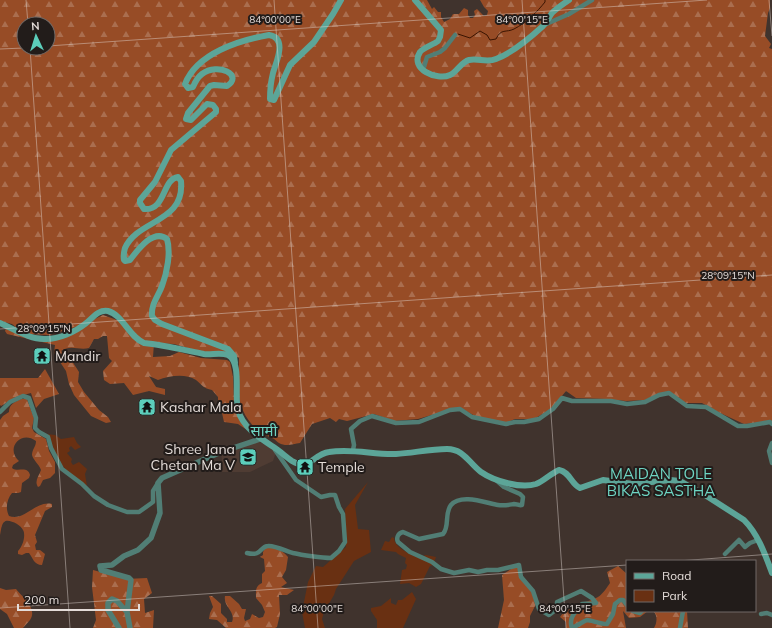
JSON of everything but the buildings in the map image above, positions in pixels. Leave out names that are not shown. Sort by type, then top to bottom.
[{"type":"main road","points":[[341,0],[314,42],[290,65],[274,100],[270,99],[270,93],[272,77],[279,49],[278,41],[274,36],[265,36],[240,41],[206,59],[190,72],[185,84],[188,88],[193,87],[203,73],[212,70],[227,70],[230,73],[232,80],[227,86],[210,86],[187,115],[186,119],[191,120],[207,104],[213,104],[216,109],[216,112],[171,150],[155,182],[140,200],[140,203],[144,209],[151,208],[159,203],[172,180],[178,178],[181,181],[181,190],[176,205],[163,218],[132,237],[123,254],[124,260],[128,261],[147,240],[160,236],[167,239],[168,249],[166,272],[162,286],[153,305],[152,316],[155,320],[228,349],[234,356],[236,368],[236,402],[244,423],[260,439],[292,461],[304,465],[310,463],[326,452],[353,450],[378,454],[397,454],[438,450],[457,451],[463,454],[481,472],[514,485],[529,485],[542,481],[559,470],[566,473],[577,487],[580,488],[603,480],[633,484],[670,480],[680,481],[706,495],[744,520],[758,540],[772,573]]},
{"type":"main road","points":[[415,0],[439,26],[441,33],[438,41],[420,52],[418,60],[419,66],[434,76],[450,75],[468,61],[479,60],[487,62],[511,51],[544,25],[553,12],[569,0]]},
{"type":"main road","points":[[0,323],[33,337],[46,339],[61,336],[77,329],[100,312],[107,311],[117,316],[132,336],[144,343],[205,354],[227,355],[234,363]]},
{"type":"street","points":[[544,25],[569,14],[592,0]]},
{"type":"street","points":[[423,70],[427,57],[440,52],[455,35]]},
{"type":"street","points":[[353,450],[354,445],[351,428],[360,421],[372,416],[396,423],[414,422],[424,420],[450,410],[460,409],[472,417],[506,424],[539,419],[553,409],[562,398],[572,401],[611,401],[627,404],[645,402],[659,395],[669,393],[687,406],[706,407],[738,426],[770,422],[772,424]]},
{"type":"street","points":[[0,412],[15,400],[23,396],[28,396],[36,418],[35,428],[38,432],[48,437],[51,448],[62,469],[82,484],[94,496],[108,505],[127,512],[139,512],[153,502],[153,491],[162,478],[206,458],[260,439]]},
{"type":"street","points":[[772,443],[769,451],[772,463]]},
{"type":"street","points":[[247,553],[253,555],[269,545],[293,553],[330,558],[339,552],[345,542],[343,514],[339,507],[336,495],[321,497],[296,480],[273,447]]},
{"type":"street","points":[[493,477],[504,487],[522,496],[522,505],[501,505],[471,499],[458,502],[452,504],[448,510],[446,517],[446,529],[443,534],[419,539],[403,532],[397,537],[398,542],[410,552],[432,562],[441,569],[454,573],[469,570],[478,572],[498,570],[518,565],[521,576],[533,591],[539,609],[549,615],[557,609],[557,602],[581,591],[592,598],[596,604],[582,604],[572,618],[570,624],[572,628],[587,620],[600,624],[607,624],[613,614],[615,604],[620,600],[624,600],[626,603]]},
{"type":"street","points":[[130,628],[126,612],[131,580],[129,578],[101,570],[100,566],[112,565],[124,556],[138,550],[151,538],[160,513],[158,483]]},
{"type":"street","points":[[725,554],[739,540],[745,547],[758,540]]},
{"type":"street","points":[[119,628],[108,610],[108,603],[112,599],[117,601],[126,612]]},
{"type":"street","points":[[680,628],[683,612]]},
{"type":"street","points":[[761,614],[767,613],[772,615]]},
{"type":"shaded area","name":"Shree Jana Chetan Ma V","points":[[254,438],[276,452],[273,461],[250,472],[221,472],[221,453]]},
{"type":"green space","points":[[0,0],[427,0],[432,9],[434,7],[438,12],[441,12],[441,17],[444,22],[450,19],[453,14],[459,14],[464,8],[468,10],[468,15],[470,18],[473,18],[475,15],[474,11],[477,9],[484,16],[487,15],[488,11],[480,0],[770,0],[765,36],[771,44],[769,48],[772,49],[772,422],[744,424],[702,403],[685,403],[669,391],[645,400],[626,401],[576,398],[566,391],[551,409],[534,419],[515,419],[506,423],[475,416],[459,407],[418,419],[394,421],[374,414],[347,421],[339,419],[336,422],[330,418],[312,424],[300,443],[284,445],[258,430],[243,411],[238,387],[239,358],[233,355],[198,351],[174,344],[154,343],[153,357],[170,356],[179,352],[201,358],[227,360],[230,362],[233,377],[234,402],[248,430],[238,424],[224,422],[218,405],[218,397],[212,390],[205,388],[196,380],[187,376],[167,377],[158,380],[149,376],[156,387],[165,389],[165,395],[149,391],[133,395],[124,383],[110,384],[104,380],[103,371],[112,361],[109,358],[107,336],[103,336],[98,339],[94,339],[89,348],[68,348],[61,351],[72,361],[79,372],[78,382],[84,392],[111,422],[106,423],[91,416],[74,395],[69,384],[66,371],[54,353],[55,345],[7,334],[5,331],[6,328],[49,341],[103,315],[120,321],[123,319],[114,312],[94,313],[82,324],[76,327],[49,335],[30,334],[12,324],[0,321]]},
{"type":"green space","points":[[45,369],[59,394],[44,399],[36,408],[31,393],[16,397],[1,406],[0,405],[0,378],[38,378]]},
{"type":"green space","points":[[21,399],[27,399],[34,418],[32,428],[34,432],[46,439],[49,451],[55,462],[55,473],[50,478],[43,480],[38,487],[37,481],[41,470],[32,455],[36,441],[26,437],[18,440],[14,447],[14,452],[15,457],[19,461],[13,465],[12,468],[17,470],[27,470],[30,475],[29,478],[22,483],[21,492],[12,493],[10,495],[7,510],[9,516],[14,517],[25,514],[41,505],[52,504],[52,507],[45,511],[35,535],[37,542],[35,545],[36,550],[40,550],[45,554],[42,565],[35,563],[29,553],[22,555],[18,554],[18,551],[23,543],[24,532],[17,524],[11,521],[4,522],[0,535],[0,420],[9,412],[10,407],[13,404]]},
{"type":"green space","points":[[46,434],[55,435],[61,439],[74,437],[81,447],[75,450],[71,446],[69,448],[70,451],[67,453],[72,459],[71,462],[73,465],[79,462],[87,469],[85,474],[87,486],[66,470],[61,464]]},
{"type":"green space","points":[[368,482],[355,505],[358,529],[369,530],[371,552],[354,561],[336,589],[322,619],[325,628],[305,628],[302,612],[308,582],[316,566],[323,567],[346,547],[345,509]]},
{"type":"green space","points":[[392,537],[400,548],[418,558],[426,555],[436,557],[433,565],[430,566],[421,584],[416,587],[409,583],[400,584],[402,570],[406,569],[407,565],[405,563],[406,558],[396,552],[381,550],[385,541],[389,542]]},
{"type":"green space","points":[[266,547],[278,549],[288,557],[286,570],[282,577],[287,583],[281,587],[294,590],[287,595],[279,595],[280,614],[277,627],[226,628],[217,620],[209,619],[213,607],[209,596],[212,596],[221,604],[221,613],[227,619],[227,622],[232,622],[233,618],[226,603],[225,596],[230,596],[242,609],[246,609],[244,618],[245,621],[250,619],[252,614],[259,618],[263,617],[265,612],[262,605],[256,598],[256,589],[262,583],[262,574],[265,571],[264,559],[260,557],[263,555]]},
{"type":"green space","points":[[618,566],[626,573],[626,612],[647,612],[640,617],[629,618],[623,611],[626,628],[566,628],[566,622],[560,617],[568,609],[600,596],[610,583],[607,572]]},
{"type":"green space","points":[[514,567],[518,568],[532,591],[536,604],[530,616],[528,628],[498,628],[504,600],[502,575]]},
{"type":"green space","points":[[93,570],[126,579],[147,578],[152,593],[144,599],[145,613],[154,610],[153,628],[93,628],[96,620],[92,587]]},
{"type":"green space","points":[[0,588],[6,590],[16,589],[31,607],[32,616],[23,628],[14,628],[7,614],[0,609]]},
{"type":"green space","points":[[412,592],[416,599],[403,628],[377,628],[377,620],[371,611],[371,608],[381,606],[391,598],[391,603],[396,605],[398,600],[402,600]]},
{"type":"green space","points":[[654,612],[687,612],[688,628],[654,628],[656,624],[656,615]]},
{"type":"waterway","points":[[458,34],[470,38],[480,31],[487,35],[490,40],[496,39],[500,33],[514,29],[527,20],[542,6],[545,0]]},
{"type":"place","name":"Mandir","points":[[42,356]]},
{"type":"place","name":"Kashar Mala","points":[[147,407]]},
{"type":"place","name":"Shree Jana Chetan Ma V","points":[[248,457]]},
{"type":"place","name":"Temple","points":[[305,467]]},
{"type":"district","name":"सामी","points":[[264,431]]},
{"type":"district","name":"MAIDAN TOLE BIKAS SASTHA","points":[[661,482]]}]
